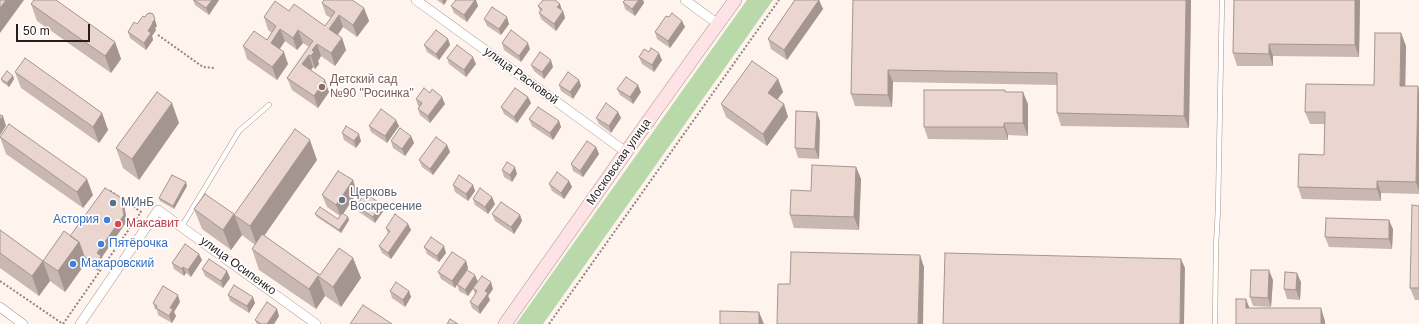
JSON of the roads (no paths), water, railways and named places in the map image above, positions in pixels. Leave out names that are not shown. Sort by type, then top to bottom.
[{"type":"main road","name":"Московская улица","points":[[505,324],[735,0]]},
{"type":"street","name":"улица Расковой","points":[[416,0],[626,152]]},
{"type":"street","points":[[684,0],[718,24]]},
{"type":"street","name":"улица Осипенко","points":[[80,324],[158,210],[316,324]]},
{"type":"street","points":[[0,307],[23,324]]},
{"type":"lane","points":[[1215,324],[1222,0]]},
{"type":"lane","points":[[182,226],[239,131],[269,105]]},
{"type":"place","name":"Детский сад №90 \"Росинка\"","points":[[322,87]]},
{"type":"place","name":"Церковь Воскресение","points":[[342,200]]},
{"type":"place","name":"МИнБ","points":[[113,203]]},
{"type":"place","name":"Астория","points":[[107,220]]},
{"type":"place","name":"Максавит","points":[[118,224]]},
{"type":"place","name":"Пятёрочка","points":[[101,244]]},
{"type":"place","name":"Макаровский","points":[[73,264]]}]
